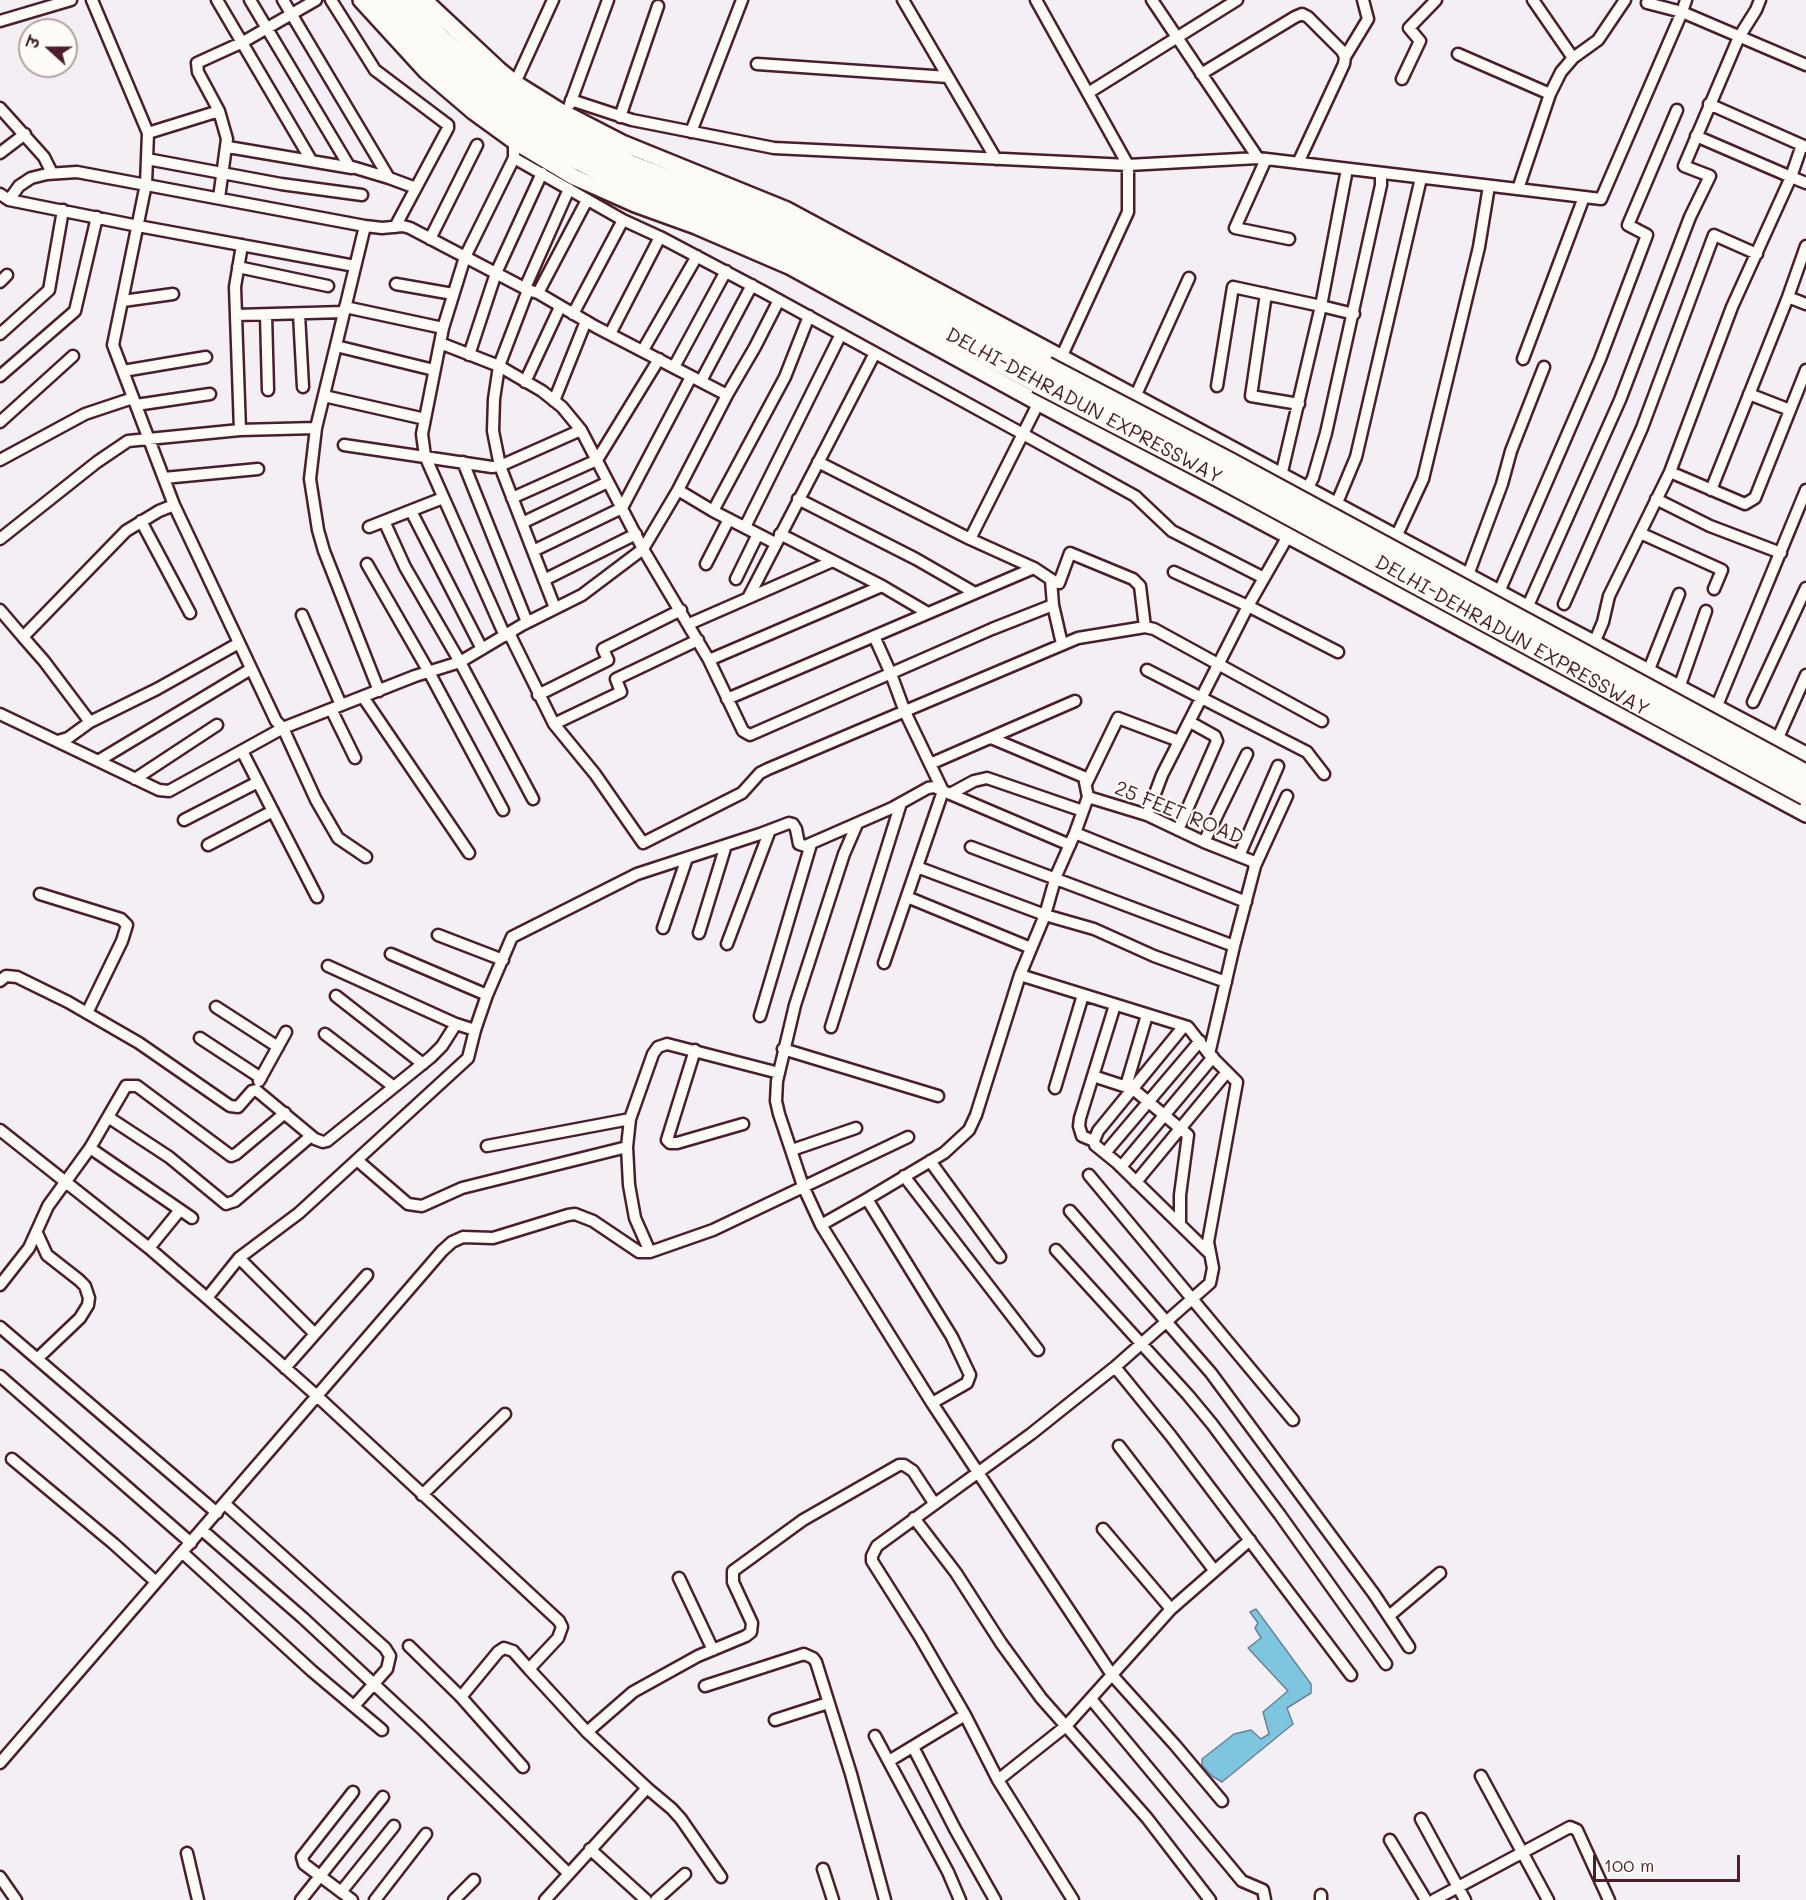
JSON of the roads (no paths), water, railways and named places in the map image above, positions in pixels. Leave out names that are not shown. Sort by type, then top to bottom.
[{"type":"highway","name":"DELHI-DEHRADUN EXPRESSWAY","points":[[381,0],[427,51],[474,92],[522,128],[571,157],[622,181],[751,231],[813,261],[1230,483],[1806,795]]},
{"type":"highway","name":"DELHI-DEHRADUN EXPRESSWAY","points":[[404,0],[440,39],[485,79],[531,113],[579,141],[629,165],[758,215],[821,245],[1806,775]]},
{"type":"street","points":[[0,21],[71,0]]},
{"type":"street","points":[[92,0],[148,133],[146,184],[113,345],[174,505],[276,721],[283,728],[316,801],[338,838],[366,857]]},
{"type":"street","points":[[217,0],[311,160]]},
{"type":"street","points":[[250,0],[349,166],[354,168]]},
{"type":"street","points":[[283,0],[389,178]]},
{"type":"street","points":[[219,198],[228,147],[226,131],[219,111],[198,72],[197,63],[243,42],[316,0]]},
{"type":"street","points":[[331,0],[375,69],[448,125],[396,226]]},
{"type":"street","points":[[360,0],[426,71],[474,112],[514,141],[584,181],[789,266],[1038,403],[1806,814]]},
{"type":"street","points":[[424,0],[466,41],[515,83],[568,107],[622,143],[787,210],[1499,592],[1532,596],[1596,639],[1653,660],[1683,680],[1721,697],[1781,731],[1806,755]]},
{"type":"street","points":[[515,83],[553,0]]},
{"type":"street","points":[[568,107],[608,0]]},
{"type":"street","points":[[691,132],[742,0]]},
{"type":"street","points":[[903,0],[996,159]]},
{"type":"street","points":[[1152,0],[1176,38],[1262,159]]},
{"type":"street","points":[[1088,93],[1238,0]]},
{"type":"street","points":[[1298,163],[1344,64],[1345,57],[1368,19],[1363,0]]},
{"type":"street","points":[[1402,79],[1420,41],[1409,28],[1436,0]]},
{"type":"street","points":[[1518,189],[1550,94],[1561,72],[1573,58],[1598,40],[1625,0]]},
{"type":"street","points":[[1648,0],[1647,3],[1682,12],[1806,65]]},
{"type":"street","points":[[568,107],[774,148],[1128,165],[1262,159],[1601,199],[1686,0]]},
{"type":"street","points":[[1532,596],[1620,400],[1683,235],[1710,176],[1684,166],[1738,37],[1760,0]]},
{"type":"street","points":[[1536,1],[1573,58]]},
{"type":"street","points":[[970,539],[1061,358],[1128,212],[1128,165],[1041,3]]},
{"type":"street","points":[[621,117],[658,6]]},
{"type":"street","points":[[1201,74],[1302,14],[1308,17],[1342,51],[1345,57]]},
{"type":"street","points":[[1458,54],[1550,94]]},
{"type":"street","points":[[757,64],[948,77]]},
{"type":"street","points":[[1596,639],[1609,596],[1670,472],[1732,307],[1804,146],[1709,104]]},
{"type":"street","points":[[0,108],[44,157],[52,174]]},
{"type":"street","points":[[1499,592],[1600,359],[1647,236],[1628,225],[1677,110]]},
{"type":"street","points":[[148,133],[219,111]]},
{"type":"street","points":[[0,153],[25,134]]},
{"type":"street","points":[[1696,136],[1806,183]]},
{"type":"street","points":[[514,141],[514,158],[465,257],[443,328],[422,434],[425,456],[507,634],[554,724],[595,774],[643,843],[742,793],[760,773],[768,769],[1078,638],[1146,627],[1154,629],[1322,721]]},
{"type":"street","points":[[430,239],[477,146]]},
{"type":"street","points":[[228,147],[354,168],[416,188]]},
{"type":"street","points":[[514,158],[623,220],[752,285],[1135,496],[1172,531],[1264,578]]},
{"type":"street","points":[[147,159],[362,195]]},
{"type":"street","points":[[1262,159],[1235,228],[1288,239]]},
{"type":"street","points":[[1281,476],[1321,306],[1347,169]]},
{"type":"street","points":[[4,197],[25,181],[52,174],[77,172],[365,226],[410,228],[727,395]]},
{"type":"street","points":[[1307,489],[1313,478],[1326,433],[1354,314],[1381,185],[1381,173]]},
{"type":"street","points":[[469,355],[496,273],[542,174]]},
{"type":"street","points":[[1336,505],[1356,457],[1421,178]]},
{"type":"street","points":[[1396,537],[1423,479],[1479,247],[1489,186]]},
{"type":"street","points":[[555,608],[500,466],[493,431],[494,399],[499,366],[569,189]]},
{"type":"street","points":[[4,197],[138,226],[354,266]]},
{"type":"street","points":[[1523,359],[1584,197]]},
{"type":"street","points":[[530,290],[588,200]]},
{"type":"street","points":[[0,334],[49,290],[63,210]]},
{"type":"street","points":[[0,376],[75,311],[97,217]]},
{"type":"street","points":[[573,314],[623,220]]},
{"type":"street","points":[[365,226],[316,428],[310,479],[318,530],[324,551],[379,691]]},
{"type":"street","points":[[1564,604],[1642,428],[1714,235],[1757,254]]},
{"type":"street","points":[[610,334],[660,237]]},
{"type":"street","points":[[240,430],[235,287],[242,245]]},
{"type":"street","points":[[1711,490],[1806,246]]},
{"type":"street","points":[[643,351],[697,256]]},
{"type":"street","points":[[238,267],[328,286]]},
{"type":"street","points":[[674,367],[726,271]]},
{"type":"street","points":[[1136,397],[1189,278]]},
{"type":"street","points":[[396,284],[453,294]]},
{"type":"street","points":[[533,551],[622,508],[752,285]]},
{"type":"street","points":[[1217,386],[1233,287],[1354,314]]},
{"type":"street","points":[[123,301],[173,294]]},
{"type":"street","points":[[1266,294],[1251,396],[1299,404]]},
{"type":"street","points":[[1788,297],[1806,304]]},
{"type":"street","points":[[0,714],[159,790],[169,790],[283,728],[460,662],[528,622],[582,595],[643,549],[678,490],[779,300]]},
{"type":"street","points":[[525,382],[560,307]]},
{"type":"street","points":[[236,315],[299,314],[344,309],[443,328]]},
{"type":"street","points":[[299,314],[303,387]]},
{"type":"street","points":[[266,315],[268,390]]},
{"type":"street","points":[[713,511],[785,377],[809,316]]},
{"type":"street","points":[[554,401],[586,321]]},
{"type":"street","points":[[745,527],[841,334]]},
{"type":"street","points":[[440,343],[499,366],[525,382],[554,401],[581,430],[643,549],[709,660],[743,731],[750,735],[1053,605]]},
{"type":"street","points":[[336,346],[434,370]]},
{"type":"street","points":[[748,598],[875,353]]},
{"type":"street","points":[[0,422],[74,356]]},
{"type":"street","points":[[123,371],[206,357]]},
{"type":"street","points":[[512,498],[597,460],[659,359]]},
{"type":"street","points":[[1468,575],[1502,484],[1510,451],[1544,367]]},
{"type":"street","points":[[1670,472],[1745,504],[1755,498],[1806,370]]},
{"type":"street","points":[[0,460],[85,414],[135,401],[210,394]]},
{"type":"street","points":[[1749,394],[1790,410]]},
{"type":"street","points":[[324,396],[425,418]]},
{"type":"street","points":[[0,539],[97,462],[128,441],[240,430],[316,428]]},
{"type":"street","points":[[344,445],[500,466],[581,430]]},
{"type":"street","points":[[463,462],[528,622]]},
{"type":"street","points":[[818,462],[970,539],[1034,568],[1059,583],[1070,553],[1133,579],[1140,586],[1146,627]]},
{"type":"street","points":[[164,478],[258,469]]},
{"type":"street","points":[[522,522],[609,482]]},
{"type":"street","points":[[678,490],[758,534],[778,538],[833,561],[928,613]]},
{"type":"street","points":[[1721,697],[1806,490]]},
{"type":"street","points":[[369,527],[443,498]]},
{"type":"street","points":[[798,499],[916,559],[975,593]]},
{"type":"street","points":[[1656,500],[1710,526],[1781,553]]},
{"type":"street","points":[[22,637],[126,531],[174,505]]},
{"type":"street","points":[[411,510],[482,649]]},
{"type":"street","points":[[706,564],[729,519]]},
{"type":"street","points":[[141,521],[189,613]]},
{"type":"street","points":[[384,521],[405,567],[460,662],[533,799]]},
{"type":"street","points":[[1640,533],[1722,570],[1714,589]]},
{"type":"street","points":[[544,580],[636,534]]},
{"type":"street","points":[[735,579],[758,534]]},
{"type":"street","points":[[1147,815],[1162,774],[1248,606],[1288,536]]},
{"type":"street","points":[[688,624],[833,561]]},
{"type":"street","points":[[367,564],[429,672],[503,810]]},
{"type":"street","points":[[727,699],[1034,568]]},
{"type":"street","points":[[1174,572],[1248,606],[1338,652]]},
{"type":"street","points":[[1051,580],[1053,605],[1062,644]]},
{"type":"street","points":[[709,660],[882,586]]},
{"type":"street","points":[[1753,702],[1806,588]]},
{"type":"street","points":[[1653,660],[1679,594]]},
{"type":"street","points":[[0,609],[44,661],[90,722]]},
{"type":"street","points":[[538,695],[608,660],[603,649],[681,610]]},
{"type":"street","points":[[1683,680],[1706,610]]},
{"type":"street","points":[[302,615],[355,758]]},
{"type":"street","points":[[874,636],[905,712],[946,793]]},
{"type":"street","points":[[554,724],[621,692],[616,679],[698,640]]},
{"type":"street","points":[[58,741],[68,738],[90,722],[157,689],[239,644]]},
{"type":"street","points":[[98,760],[251,669]]},
{"type":"street","points":[[1147,670],[1307,752],[1324,774]]},
{"type":"street","points":[[1781,731],[1806,675]]},
{"type":"street","points":[[363,697],[469,853]]},
{"type":"street","points":[[930,764],[1075,701]]},
{"type":"street","points":[[1086,784],[1118,718],[1179,741]]},
{"type":"street","points":[[1178,830],[1217,738],[1190,722]]},
{"type":"street","points":[[135,778],[217,726]]},
{"type":"street","points":[[821,1225],[945,1153],[969,1130],[1020,975],[1045,915],[1055,880],[1088,797],[1084,777],[1078,773],[991,738]]},
{"type":"street","points":[[242,751],[317,897]]},
{"type":"street","points":[[1204,842],[1247,754]]},
{"type":"street","points":[[1239,856],[1278,766]]},
{"type":"street","points":[[884,963],[917,867],[946,793],[987,778],[1083,811]]},
{"type":"street","points":[[184,820],[258,782]]},
{"type":"street","points":[[207,1298],[239,1258],[299,1213],[468,1058],[487,994],[512,937],[520,932],[637,874],[784,824],[793,824],[799,844],[805,846],[934,787],[1070,845]]},
{"type":"street","points":[[1121,1167],[1211,1055],[1234,946],[1255,866],[1287,796]]},
{"type":"street","name":"25 FEET ROAD","points":[[1088,797],[1147,815],[1204,842],[1252,861],[1255,866]]},
{"type":"street","points":[[831,1027],[902,803]]},
{"type":"street","points":[[208,845],[273,811]]},
{"type":"street","points":[[857,824],[844,854],[804,977],[783,1049],[779,1073],[776,1101],[803,1186],[821,1225],[932,1403],[1112,1675],[1222,1801]]},
{"type":"street","points":[[727,944],[770,830]]},
{"type":"street","points":[[1075,833],[1246,902]]},
{"type":"street","points":[[760,1016],[811,844]]},
{"type":"street","points":[[699,933],[726,845]]},
{"type":"street","points":[[971,847],[1234,946]]},
{"type":"street","points":[[663,928],[687,858]]},
{"type":"street","points":[[917,867],[1045,915],[1094,929],[1154,956],[1226,982]]},
{"type":"street","points":[[40,894],[121,919],[127,925],[122,941],[87,1013]]},
{"type":"street","points":[[907,897],[1031,948]]},
{"type":"street","points":[[438,935],[503,960]]},
{"type":"street","points":[[391,954],[487,994]]},
{"type":"street","points":[[328,966],[456,1024],[475,1030]]},
{"type":"street","points":[[1020,975],[1188,1027],[1237,1082],[1208,1242],[1208,1252],[1213,1268],[1210,1283],[1115,1367],[1031,1434],[877,1546],[872,1556],[872,1561],[965,1715],[998,1780],[1073,1900]]},
{"type":"street","points":[[0,981],[6,976],[17,977],[87,1013],[139,1043],[230,1106],[238,1107],[254,1090],[286,1032]]},
{"type":"street","points":[[1055,1088],[1083,995]]},
{"type":"street","points":[[336,996],[423,1064]]},
{"type":"street","points":[[1115,1005],[1079,1126],[1082,1136],[1094,1141],[1095,1145],[1121,1167],[1208,1252]]},
{"type":"street","points":[[216,1007],[278,1047]]},
{"type":"street","points":[[1129,1088],[1147,1015]]},
{"type":"street","points":[[254,1090],[262,1093],[319,1142],[327,1141],[423,1064],[442,1046],[456,1024]]},
{"type":"street","points":[[1094,1141],[1098,1131],[1129,1088],[1184,1026]]},
{"type":"street","points":[[325,1034],[394,1087]]},
{"type":"street","points":[[200,1038],[261,1078]]},
{"type":"street","points":[[1105,1153],[1200,1041]]},
{"type":"street","points":[[650,1252],[635,1218],[629,1185],[627,1147],[630,1119],[653,1054],[658,1047],[667,1044],[779,1073]]},
{"type":"street","points":[[783,1049],[938,1096]]},
{"type":"street","points":[[694,1050],[667,1140],[670,1143],[677,1143],[743,1124]]},
{"type":"street","points":[[1136,1182],[1227,1072]]},
{"type":"street","points":[[1093,1076],[1129,1088],[1186,1132],[1188,1139],[1180,1195],[1180,1224]]},
{"type":"street","points":[[0,1285],[26,1253],[48,1206],[90,1148],[126,1086],[134,1085],[231,1156],[285,1113]]},
{"type":"street","points":[[108,1117],[169,1157],[226,1204],[235,1202],[311,1136]]},
{"type":"street","points":[[487,1146],[630,1119]]},
{"type":"street","points":[[792,1150],[856,1128]]},
{"type":"street","points":[[0,1130],[149,1248],[207,1298],[317,1396],[559,1621],[562,1627],[558,1638],[529,1669]]},
{"type":"street","points":[[0,1763],[442,1251],[457,1239],[463,1237],[493,1238],[575,1214],[592,1221],[639,1252],[650,1252],[713,1230],[764,1208],[803,1186],[908,1137]]},
{"type":"street","points":[[357,1160],[408,1203],[422,1206],[462,1188],[627,1147]]},
{"type":"street","points":[[90,1148],[192,1218]]},
{"type":"street","points":[[930,1161],[1000,1257]]},
{"type":"street","points":[[1089,1175],[1293,1420]]},
{"type":"street","points":[[904,1176],[1038,1350]]},
{"type":"street","points":[[867,1199],[952,1337],[970,1375],[967,1383],[932,1403]]},
{"type":"street","points":[[149,1248],[180,1210]]},
{"type":"street","points":[[1070,1210],[1226,1391],[1409,1647]]},
{"type":"street","points":[[37,1233],[47,1254],[85,1286],[89,1298],[88,1305],[80,1318],[38,1358]]},
{"type":"street","points":[[1056,1250],[1212,1424],[1286,1523],[1386,1664]]},
{"type":"street","points":[[239,1258],[315,1334]]},
{"type":"street","points":[[285,1368],[367,1275]]},
{"type":"street","points":[[0,1327],[217,1513]]},
{"type":"street","points":[[1115,1367],[1172,1436],[1351,1675]]},
{"type":"street","points":[[0,1376],[191,1543]]},
{"type":"street","points":[[423,1495],[506,1414]]},
{"type":"street","points":[[1119,1446],[1214,1570]]},
{"type":"street","points":[[12,1459],[156,1582]]},
{"type":"street","points":[[587,1732],[633,1692],[698,1656],[746,1636],[753,1628],[733,1582],[734,1571],[803,1520],[899,1465],[904,1465],[914,1471],[934,1503]]},
{"type":"street","points":[[225,1504],[385,1648],[390,1656],[387,1669],[354,1706]]},
{"type":"street","points":[[914,1518],[956,1573],[1001,1643],[1041,1698],[1147,1818],[1210,1900]]},
{"type":"street","points":[[1103,1529],[1171,1609]]},
{"type":"street","points":[[202,1530],[303,1618],[458,1763],[568,1873]]},
{"type":"street","points":[[998,1780],[1066,1726],[1171,1609],[1250,1540]]},
{"type":"street","points":[[183,1553],[312,1671],[382,1730]]},
{"type":"street","points":[[1389,1616],[1440,1573]]},
{"type":"street","points":[[679,1578],[713,1650]]},
{"type":"street","points":[[409,1646],[461,1697],[523,1767]]},
{"type":"street","points":[[461,1697],[498,1652],[504,1648],[513,1651],[587,1732],[672,1809],[721,1877]]},
{"type":"street","points":[[705,1686],[804,1654],[809,1655],[816,1662],[851,1774],[885,1900]]},
{"type":"street","points":[[1090,1699],[1242,1881],[1263,1890],[1264,1900]]},
{"type":"street","points":[[775,1720],[828,1703]]},
{"type":"street","points":[[889,1761],[965,1715]]},
{"type":"street","points":[[875,1736],[948,1872],[960,1900]]},
{"type":"street","points":[[913,1747],[995,1900]]},
{"type":"street","points":[[1481,1776],[1548,1900]]},
{"type":"street","points":[[545,1900],[647,1788]]},
{"type":"street","points":[[352,1900],[304,1864],[302,1857],[353,1792]]},
{"type":"street","points":[[301,1900],[383,1797]]},
{"type":"street","points":[[1421,1819],[1465,1900]]},
{"type":"street","points":[[341,1892],[394,1826]]},
{"type":"street","points":[[1434,1900],[1565,1829],[1574,1827],[1609,1900]]},
{"type":"street","points":[[375,1900],[426,1834]]},
{"type":"street","points":[[1390,1840],[1426,1900]]},
{"type":"street","points":[[590,1849],[646,1900]]},
{"type":"street","points":[[187,1853],[198,1900]]},
{"type":"street","points":[[823,1869],[833,1900]]},
{"type":"street","points":[[656,1900],[685,1874]]},
{"type":"street","points":[[454,1900],[474,1880]]},
{"type":"street","points":[[2,1884],[16,1900]]},
{"type":"water","points":[[1256,1609],[1311,1684],[1311,1693],[1287,1708],[1293,1724],[1222,1782],[1212,1776],[1202,1765],[1202,1759],[1234,1734],[1251,1730],[1261,1739],[1269,1734],[1263,1712],[1288,1691],[1248,1648],[1261,1638],[1255,1628],[1258,1623],[1250,1612]]}]
